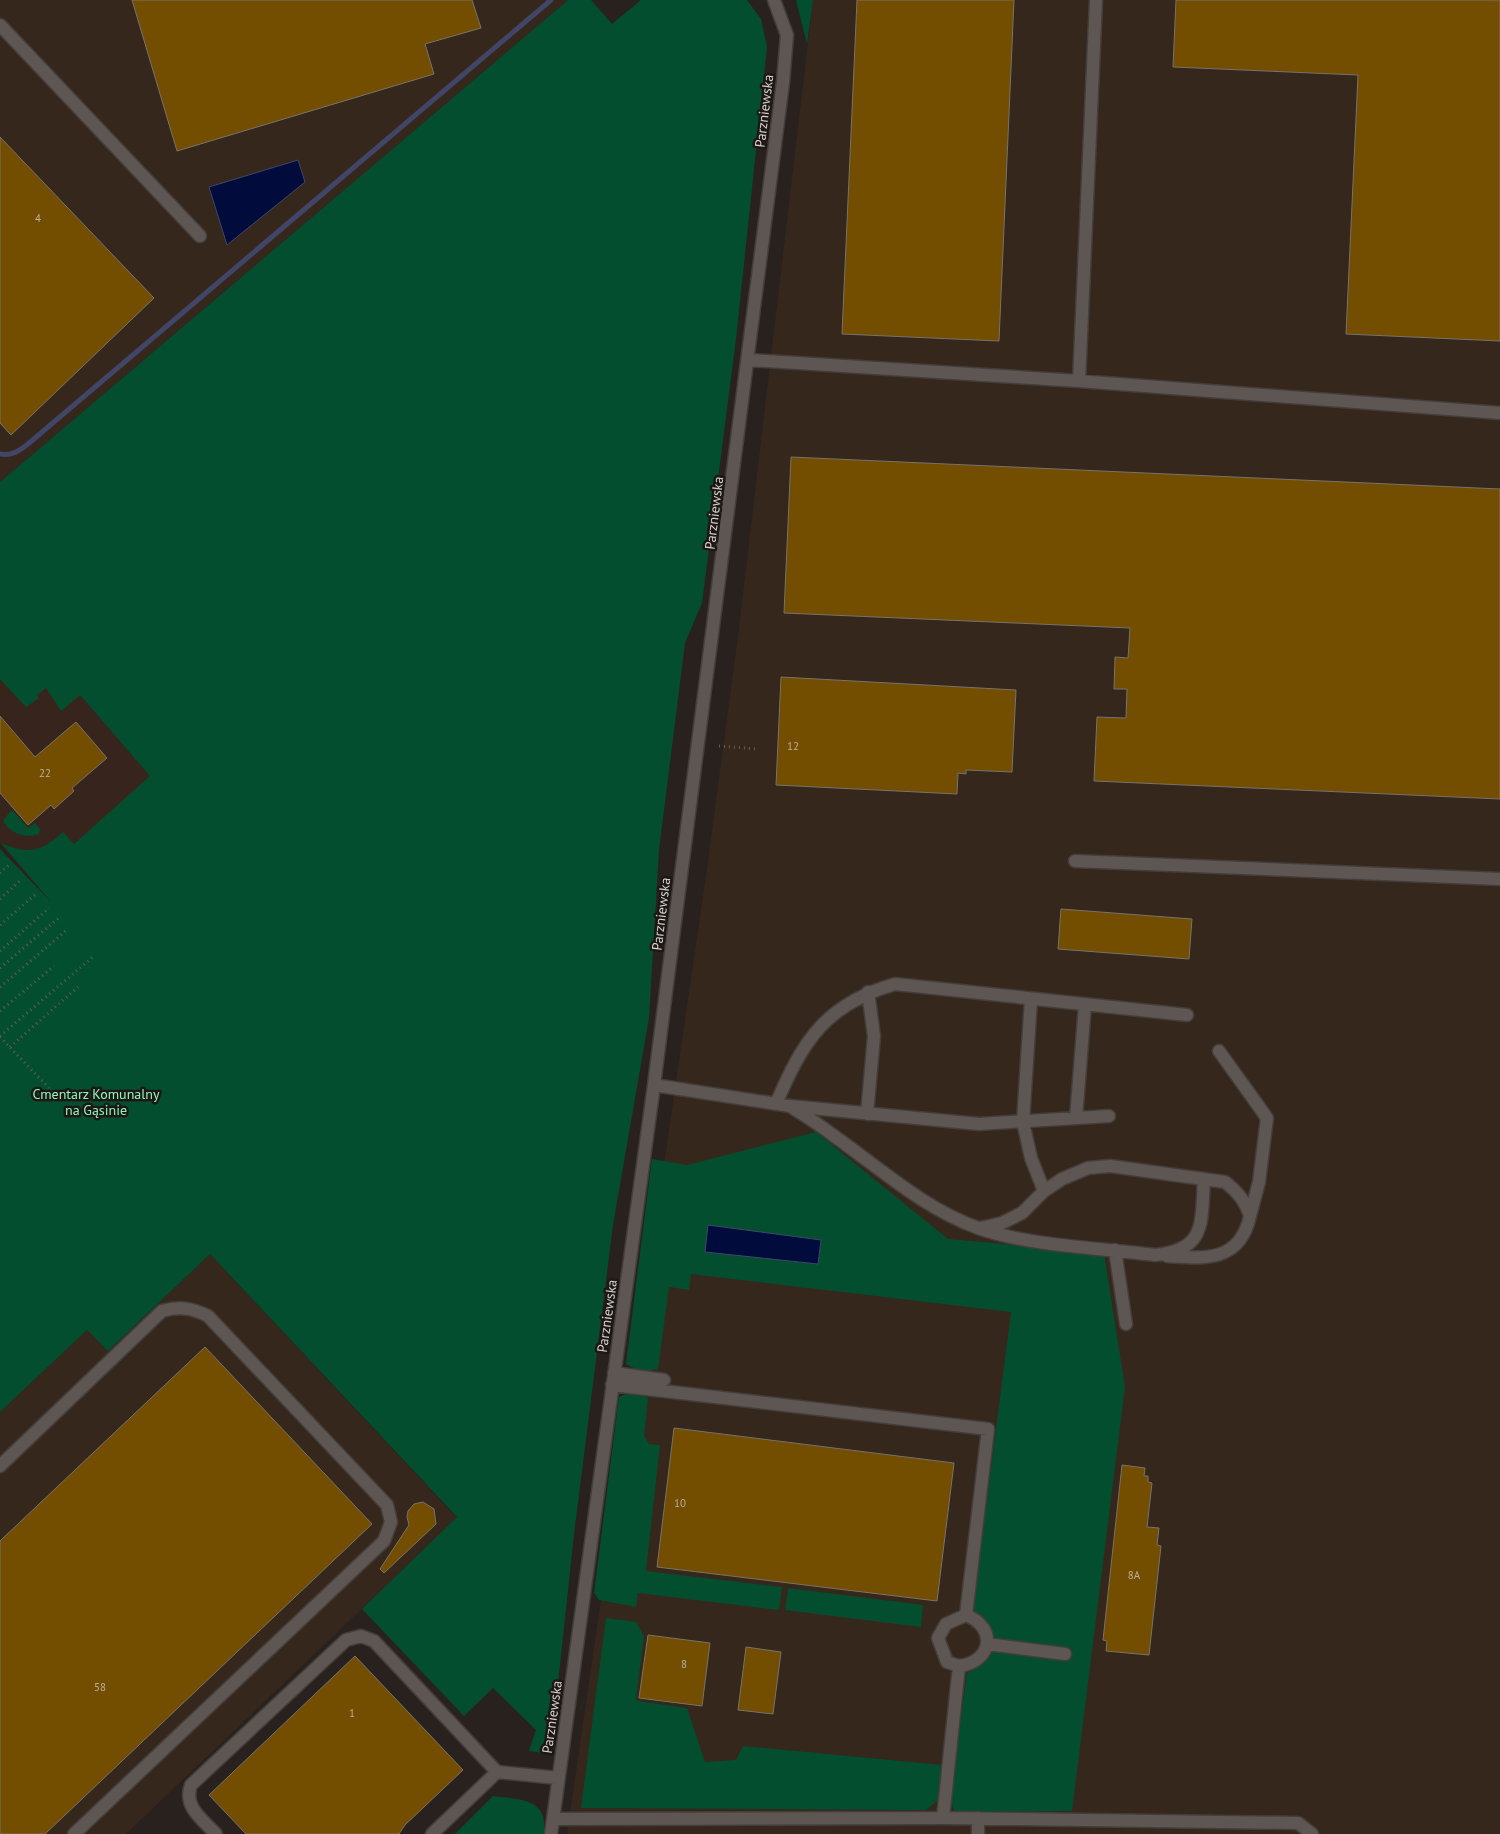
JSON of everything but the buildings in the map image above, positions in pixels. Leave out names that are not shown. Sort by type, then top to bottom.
[{"type":"street","name":"Parzniewska","points":[[551,1834],[654,1085],[784,82],[787,35],[774,0]]},
{"type":"street","points":[[1079,381],[1096,0]]},
{"type":"street","points":[[0,25],[200,236]]},
{"type":"street","points":[[749,360],[1079,381],[1500,413]]},
{"type":"street","points":[[1075,861],[1500,879]]},
{"type":"street","points":[[776,1104],[792,1066],[806,1043],[825,1022],[868,992],[896,984],[1187,1015]]},
{"type":"street","points":[[867,1114],[874,1036],[868,992]]},
{"type":"street","points":[[1031,999],[1024,1122],[1031,1158],[1044,1191]]},
{"type":"street","points":[[1076,1118],[1085,1005]]},
{"type":"street","points":[[790,1106],[835,1136],[897,1184],[950,1216],[979,1228],[1016,1238],[1201,1259],[1228,1252],[1242,1237],[1250,1216],[1258,1182],[1267,1118],[1219,1051]]},
{"type":"street","points":[[654,1085],[790,1106],[979,1124],[1109,1116]]},
{"type":"street","points":[[979,1228],[1002,1223],[1022,1213],[1044,1191],[1062,1179],[1088,1168],[1110,1166],[1225,1182],[1237,1191],[1246,1203],[1250,1216]]},
{"type":"street","points":[[1155,1255],[1174,1253],[1191,1244],[1197,1234],[1204,1179]]},
{"type":"street","points":[[1115,1250],[1126,1324]]},
{"type":"street","points":[[0,1466],[162,1311],[184,1308],[196,1310],[208,1316],[387,1505],[391,1522],[384,1541],[74,1834]]},
{"type":"street","points":[[613,1379],[664,1380]]},
{"type":"street","points":[[613,1379],[988,1429],[966,1616]]},
{"type":"street","points":[[966,1616],[975,1619],[982,1626],[987,1636],[987,1644],[980,1659],[970,1665],[959,1666],[947,1662],[938,1638],[946,1624],[966,1616]]},
{"type":"street","points":[[216,1834],[191,1808],[188,1794],[191,1784],[346,1640],[361,1636],[374,1641],[497,1772],[558,1778]]},
{"type":"street","points":[[987,1644],[1065,1654]]},
{"type":"street","points":[[943,1818],[959,1666]]},
{"type":"street","points":[[432,1834],[497,1772]]},
{"type":"street","points":[[978,1818],[978,1834]]},
{"type":"street","points":[[553,1819],[978,1818],[1298,1823],[1312,1834]]},
{"type":"path","points":[[719,746],[758,749]]},
{"type":"path","points":[[0,873],[9,865]]},
{"type":"path","points":[[0,899],[22,879]]},
{"type":"path","points":[[0,925],[36,894]]},
{"type":"path","points":[[0,951],[49,908]]},
{"type":"path","points":[[0,968],[60,917]]},
{"type":"path","points":[[0,987],[68,929]]},
{"type":"path","points":[[49,1088],[0,1037],[94,956]]},
{"type":"path","points":[[0,1011],[54,966]]},
{"type":"path","points":[[10,1048],[78,987]]},
{"type":"shaded area","points":[[0,0],[568,0],[0,482]]},
{"type":"shaded area","points":[[813,0],[1500,0],[1500,1834],[567,1834],[707,868],[738,636]]},
{"type":"shaded area","points":[[298,160],[305,182],[227,245],[209,187]]},
{"type":"shaded area","points":[[0,629],[80,695],[156,783],[37,886],[0,843]]},
{"type":"shaded area","points":[[708,1225],[821,1240],[818,1264],[705,1252]]},
{"type":"shaded area","points":[[210,1254],[457,1518],[126,1834],[0,1834],[0,1412],[87,1330],[109,1350]]},
{"type":"green space","name":"Cmentarz Komunalny na Gąsinie","points":[[568,0],[591,0],[612,24],[641,0],[747,0],[761,19],[767,47],[736,339],[702,603],[685,643],[659,850],[649,1018],[613,1225],[574,1534],[552,1739],[543,1753],[529,1751],[536,1730],[493,1688],[464,1716],[362,1609],[457,1517],[210,1254],[108,1351],[87,1330],[0,1412],[0,849],[51,902],[1,843],[19,849],[34,850],[48,844],[63,832],[74,844],[150,776],[80,695],[61,711],[46,688],[37,695],[39,698],[26,707],[0,679],[0,482]]},
{"type":"green space","points":[[796,0],[813,0],[807,44]]},
{"type":"green space","points":[[12,810],[28,828],[35,823],[40,829],[39,834],[29,836],[18,834],[5,825],[3,820]]},
{"type":"green space","points":[[816,1132],[948,1239],[1104,1253],[1125,1387],[1072,1811],[955,1812],[950,1800],[967,1673],[985,1661],[990,1653],[992,1644],[992,1636],[988,1627],[973,1610],[1011,1312],[691,1274],[689,1290],[669,1287],[658,1369],[641,1372],[626,1364],[652,1159],[687,1165]]},
{"type":"green space","points":[[639,1388],[648,1399],[644,1435],[649,1444],[660,1445],[646,1571],[782,1587],[779,1610],[638,1593],[636,1607],[599,1600],[594,1593],[619,1397]]},
{"type":"green space","points":[[788,1588],[923,1605],[921,1627],[785,1610]]},
{"type":"green space","points":[[606,1618],[636,1622],[644,1636],[636,1699],[638,1701],[687,1708],[705,1762],[736,1760],[743,1746],[942,1765],[938,1800],[926,1810],[581,1808]]},
{"type":"green space","points":[[493,1796],[522,1800],[537,1807],[542,1813],[544,1834],[455,1834]]},
{"type":"waterway","points":[[0,454],[8,454],[22,449],[551,0]]}]
